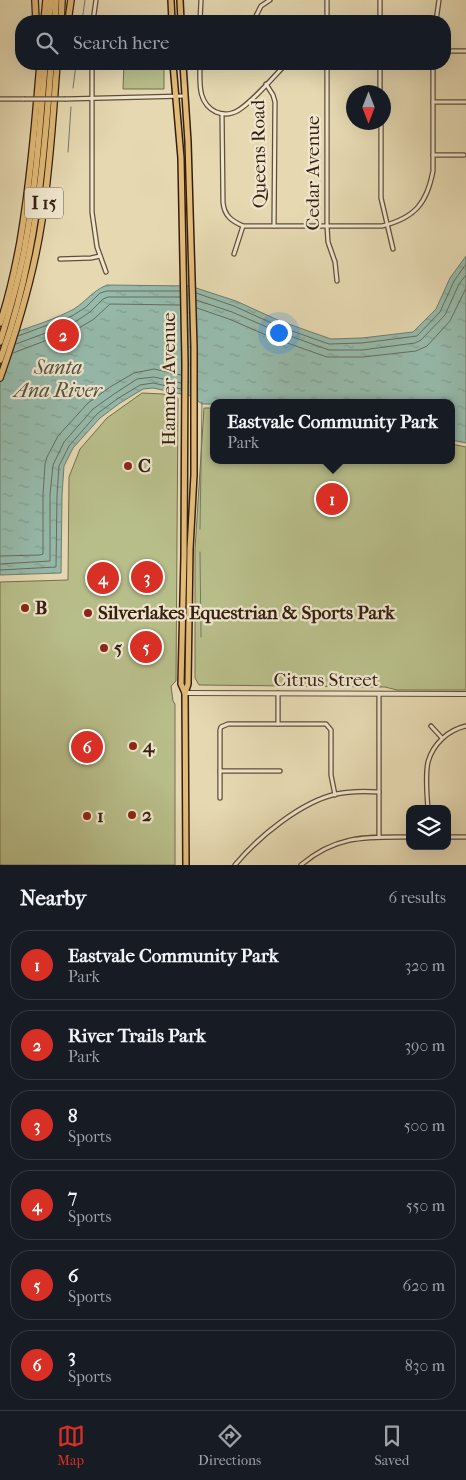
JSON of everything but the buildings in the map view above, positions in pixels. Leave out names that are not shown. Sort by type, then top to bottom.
[{"type":"highway","points":[[35,0],[36,15]]},
{"type":"highway","points":[[45,15],[46,0]]},
{"type":"highway","points":[[50,15],[51,0]]},
{"type":"highway","points":[[55,15],[56,0]]},
{"type":"highway","points":[[61,15],[62,0]]},
{"type":"highway","points":[[69,15],[72,0]]},
{"type":"highway","name":"I 15","points":[[0,323],[8,316],[24,217],[34,146],[39,70]]},
{"type":"highway","points":[[0,342],[14,295],[25,247],[33,196],[44,70]]},
{"type":"highway","points":[[0,360],[8,316],[25,277],[40,196],[50,70]]},
{"type":"highway","name":"I 15","points":[[0,378],[21,316],[42,221],[57,70]]},
{"type":"main road","points":[[171,0],[172,15]]},
{"type":"main road","points":[[180,0],[181,15]]},
{"type":"main road","name":"Hamner Avenue","points":[[174,70],[181,158],[184,276],[185,471],[181,684],[185,692]]},
{"type":"main road","name":"Hamner Avenue","points":[[183,70],[194,347],[194,475],[190,549],[188,684],[185,692],[186,865]]},
{"type":"street","points":[[94,15],[96,0]]},
{"type":"street","points":[[200,0],[200,15]]},
{"type":"street","points":[[256,15],[261,6],[270,0]]},
{"type":"street","points":[[327,0],[327,15]]},
{"type":"street","points":[[380,0],[380,15]]},
{"type":"street","points":[[437,15],[439,0]]},
{"type":"street","points":[[451,50],[466,51]]},
{"type":"street","points":[[92,70],[93,230],[106,272]]},
{"type":"street","points":[[200,70],[200,93],[204,102],[211,109],[222,114],[233,114],[242,109],[280,70]]},
{"type":"street","name":"Cedar Avenue","points":[[326,70],[327,226],[328,242],[335,262],[337,281]]},
{"type":"street","points":[[380,70],[380,85]]},
{"type":"street","points":[[222,114],[222,186],[224,208],[225,214],[233,221],[243,226],[382,226],[398,222],[408,216],[423,201],[430,187],[433,171],[433,70]]},
{"type":"street","name":"Queens Road","points":[[266,84],[274,95],[275,102],[274,226]]},
{"type":"street","points":[[0,99],[185,96]]},
{"type":"street","points":[[433,102],[466,102]]},
{"type":"street","points":[[381,130],[381,198],[393,249]]},
{"type":"street","points":[[433,155],[464,155]]},
{"type":"street","points":[[234,254],[243,226]]},
{"type":"street","points":[[60,259],[100,256]]},
{"type":"street","name":"Citrus Street","points":[[185,692],[466,694]]},
{"type":"street","points":[[278,693],[278,724]]},
{"type":"street","points":[[379,694],[379,837]]},
{"type":"street","points":[[220,798],[221,727],[228,724],[326,724],[330,726],[332,734],[331,775],[335,795]]},
{"type":"street","points":[[431,726],[442,738]]},
{"type":"street","points":[[428,805],[428,763],[436,745],[442,738],[466,726]]},
{"type":"street","points":[[220,771],[280,771]]},
{"type":"street","points":[[235,865],[287,818],[304,808],[335,795],[358,791],[379,792]]},
{"type":"street","points":[[301,865],[322,850],[336,843],[363,838],[406,837]]},
{"type":"street","points":[[451,837],[466,837]]},
{"type":"green space","points":[[124,70],[164,70],[164,89],[123,89]]},
{"type":"green space","name":"Silverlakes Equestrian & Sports Park","points":[[142,393],[163,394],[178,398],[176,681],[171,686],[175,704],[175,865],[0,865],[0,582],[68,580],[69,477],[80,449],[107,418]]},
{"type":"green space","points":[[204,408],[210,408],[210,464],[455,464],[455,445],[466,447],[466,690],[199,685],[195,678],[195,550]]},
{"type":"water","name":"Santa Ana River","points":[[466,256],[466,443],[455,441],[455,399],[210,399],[210,404],[202,404],[191,396],[153,388],[143,389],[100,418],[73,448],[64,466],[61,573],[0,575],[0,339],[53,319],[73,309],[107,285],[190,286],[236,301],[280,321],[331,339],[362,338],[413,332],[436,309],[450,278]]},
{"type":"waterway","points":[[83,15],[85,0]]},
{"type":"waterway","points":[[73,88],[75,70]]},
{"type":"waterway","points":[[68,152],[71,107]]},
{"type":"waterway","points":[[200,529],[202,402]]},
{"type":"waterway","points":[[200,552],[201,637]]},
{"type":"place","name":"River Trails Park","points":[[63,335]]},
{"type":"place","name":"C","points":[[128,466]]},
{"type":"place","name":"Eastvale Community Park","points":[[332,499]]},
{"type":"place","name":"8","points":[[147,577]]},
{"type":"place","name":"7","points":[[103,578]]},
{"type":"place","name":"B","points":[[25,608]]},
{"type":"place","name":"Silverlakes Equestrian & Sports Park","points":[[88,613]]},
{"type":"place","name":"6","points":[[146,647]]},
{"type":"place","name":"5","points":[[104,648]]},
{"type":"place","name":"4","points":[[133,746]]},
{"type":"place","name":"3","points":[[87,747]]},
{"type":"place","name":"2","points":[[132,815]]},
{"type":"place","name":"1","points":[[87,816]]}]
